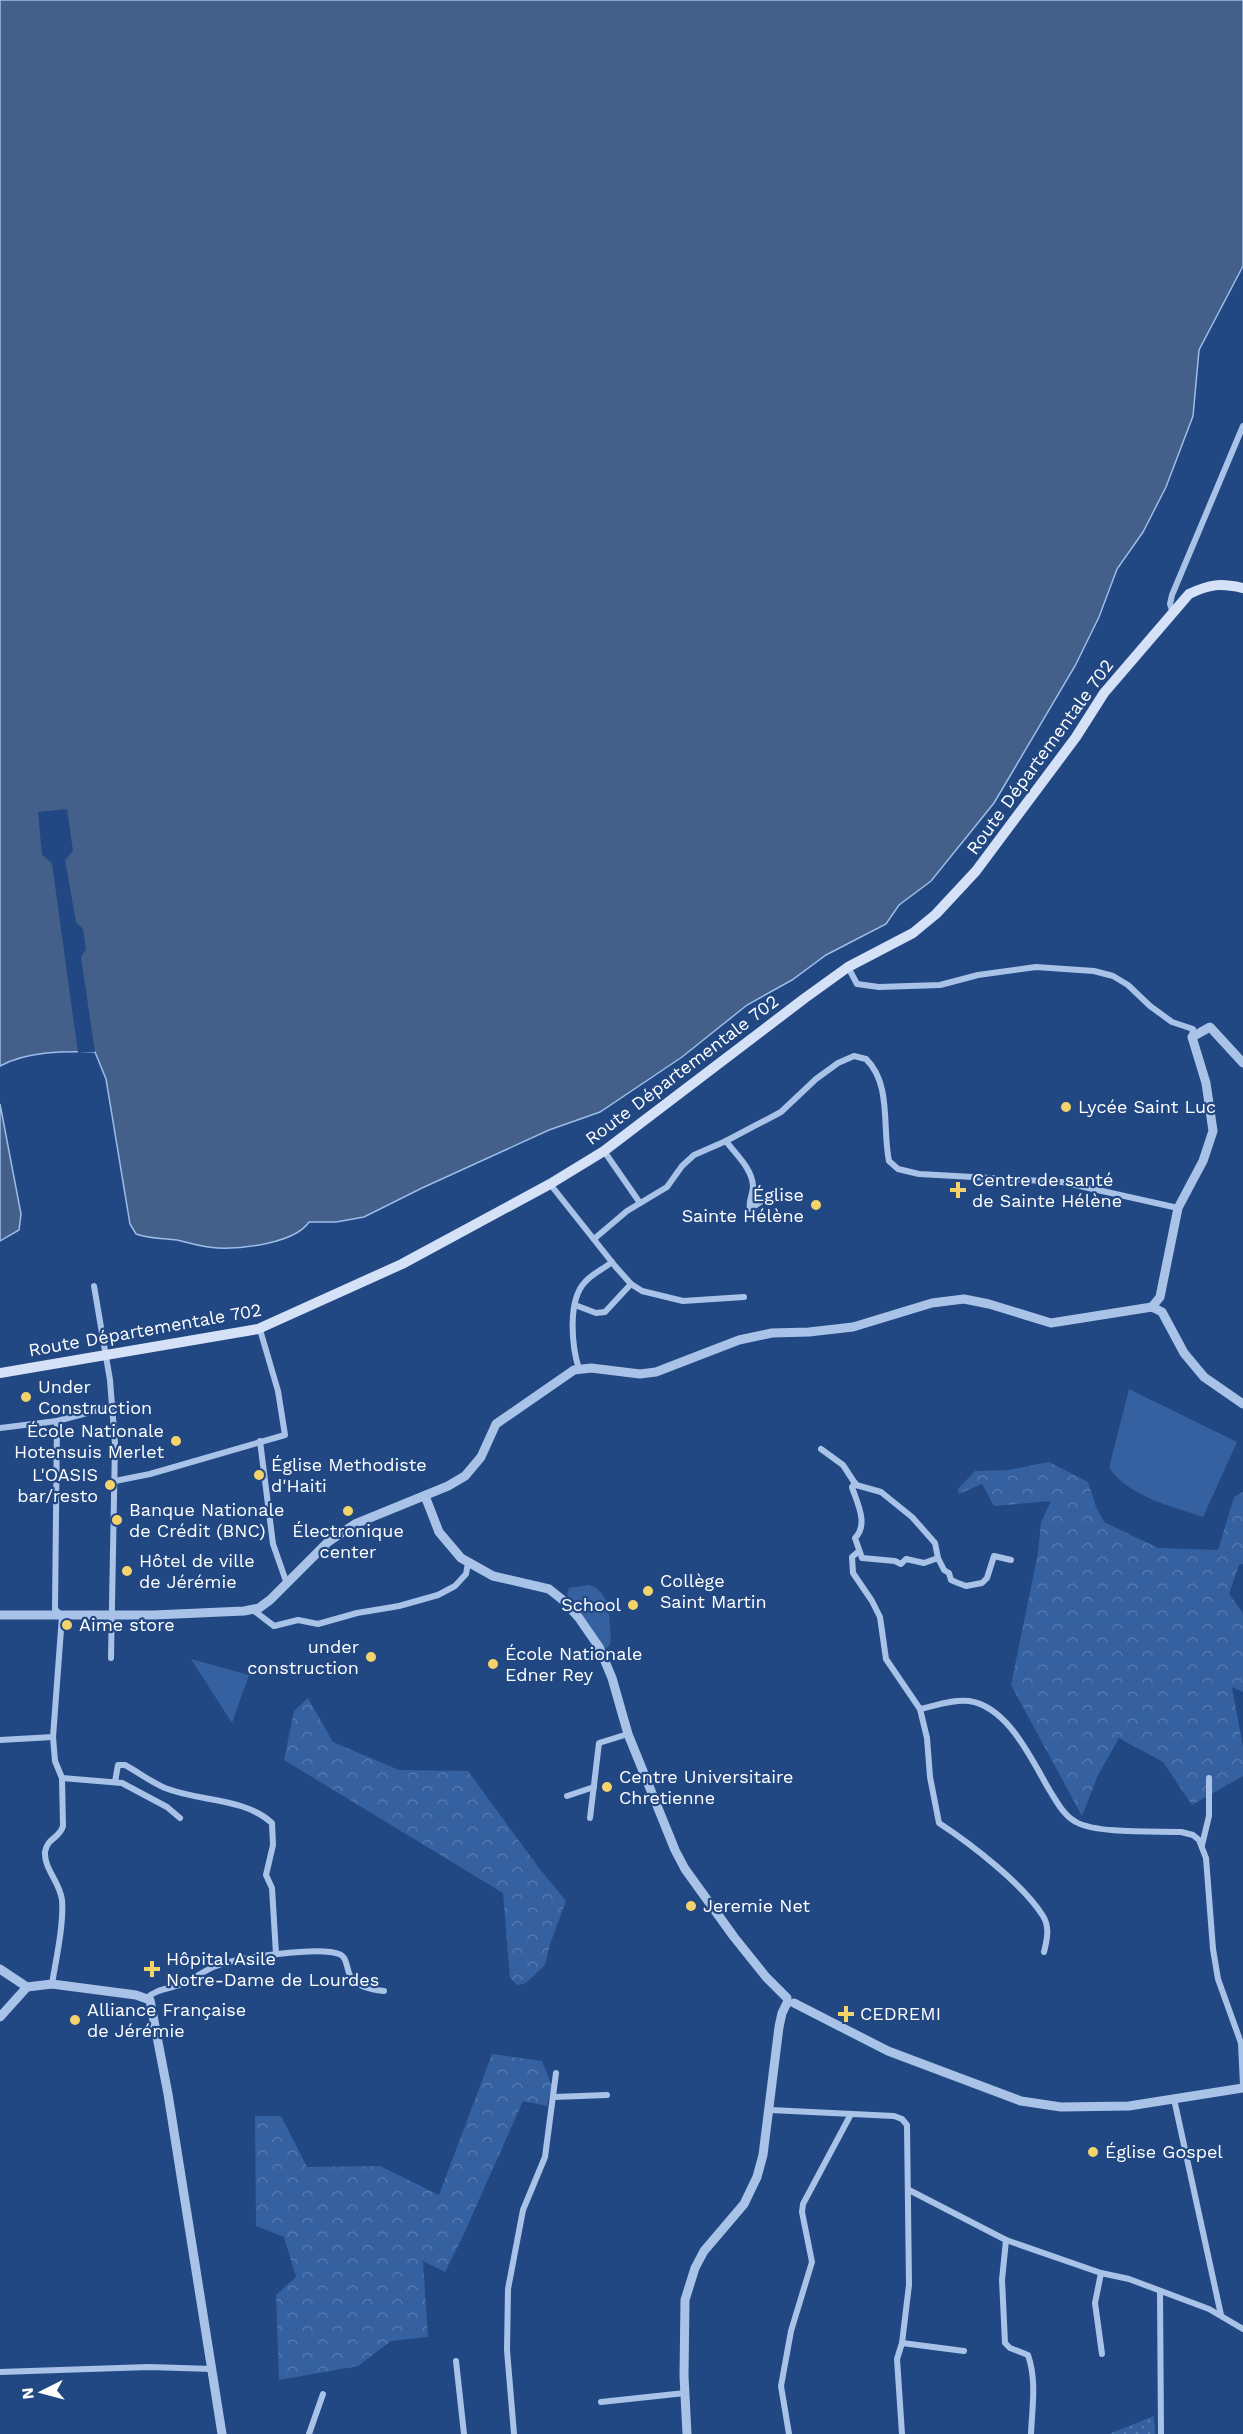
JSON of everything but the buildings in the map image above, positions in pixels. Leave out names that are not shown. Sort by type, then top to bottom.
[{"type":"main road","name":"Route Départementale 702","points":[[0,1373],[258,1329],[402,1264],[550,1184],[604,1150],[848,968],[913,933],[936,914],[976,870],[1076,737],[1104,693],[1189,594],[1204,587],[1223,584],[1243,588]]},
{"type":"street","points":[[1173,613],[1170,604],[1172,595],[1243,426]]},
{"type":"street","points":[[848,968],[857,984],[879,987],[940,985],[978,975],[1036,967],[1094,971],[1113,976],[1128,985],[1150,1006],[1172,1022],[1193,1029],[1192,1037],[1206,1083],[1213,1131],[1203,1161],[1178,1208],[1160,1296],[1152,1307]]},
{"type":"street","points":[[1192,1037],[1210,1027],[1243,1063]]},
{"type":"street","points":[[594,1239],[640,1203],[667,1187],[682,1166],[694,1155],[726,1142],[781,1112],[816,1079],[838,1063],[854,1056],[860,1056],[873,1065],[880,1083],[889,1161],[898,1169],[928,1174],[1062,1182],[1178,1208]]},
{"type":"street","points":[[726,1142],[750,1173],[753,1187],[749,1208],[778,1190]]},
{"type":"street","points":[[604,1150],[640,1203]]},
{"type":"street","points":[[550,1184],[612,1262],[631,1284],[642,1291],[683,1301],[744,1297]]},
{"type":"street","points":[[579,1370],[575,1354],[573,1321],[577,1296],[584,1283],[612,1262]]},
{"type":"street","points":[[575,1305],[596,1313],[605,1312],[631,1284]]},
{"type":"street","points":[[94,1286],[113,1406],[115,1481],[111,1658]]},
{"type":"street","points":[[0,1615],[112,1616],[259,1608],[287,1584],[328,1542],[356,1524],[448,1486],[465,1476],[481,1456],[495,1424],[574,1370],[591,1368],[640,1374],[656,1372],[739,1340],[772,1333],[853,1327],[932,1303],[964,1299],[989,1304],[1051,1323],[1152,1307],[1162,1312],[1184,1353],[1204,1377],[1243,1404]]},
{"type":"street","points":[[115,1481],[150,1474],[285,1435],[278,1391],[258,1329]]},
{"type":"street","points":[[0,1428],[57,1421],[113,1406]]},
{"type":"street","points":[[52,1984],[62,1900],[58,1884],[46,1864],[45,1855],[49,1840],[62,1831],[63,1826],[62,1778],[55,1761],[53,1737],[62,1616],[55,1609],[57,1421]]},
{"type":"street","points":[[260,1441],[273,1544],[287,1584]]},
{"type":"street","points":[[821,1449],[843,1465],[856,1485],[881,1492],[912,1517],[935,1543],[938,1558],[944,1570],[949,1573],[951,1580],[966,1586],[982,1583],[987,1578],[994,1556],[1011,1560]]},
{"type":"street","points":[[855,1483],[852,1487],[859,1502],[862,1522],[859,1534],[855,1538],[862,1558],[895,1561],[901,1564],[906,1559],[924,1563],[938,1558]]},
{"type":"street","points":[[425,1496],[439,1532],[453,1551],[468,1563],[493,1576],[549,1589],[564,1601],[599,1647],[612,1678],[628,1734],[670,1839],[685,1869],[734,1937],[766,1977],[789,2001],[888,2051],[1021,2100],[1060,2107],[1129,2106],[1243,2086],[1241,2043],[1218,1978],[1212,1949],[1208,1869],[1202,1845],[1209,1816],[1209,1778]]},
{"type":"street","points":[[859,1551],[852,1557],[853,1574],[880,1617],[886,1659],[920,1709],[927,1738],[930,1777],[939,1823],[960,1836],[1010,1880],[1044,1917],[1047,1930],[1044,1952]]},
{"type":"street","points":[[252,1609],[274,1626],[298,1620],[318,1624],[438,1595],[455,1586],[466,1574],[468,1563]]},
{"type":"street","points":[[920,1709],[958,1701],[971,1701],[984,1705],[996,1713],[1017,1736],[1065,1813],[1083,1826],[1181,1832],[1193,1835],[1202,1845]]},
{"type":"street","points":[[590,1818],[599,1743],[628,1734]]},
{"type":"street","points":[[0,1740],[53,1737]]},
{"type":"street","points":[[116,1782],[118,1765],[124,1765],[165,1788],[226,1801],[263,1815],[272,1823],[273,1845],[266,1875],[272,1888],[276,1954]]},
{"type":"street","points":[[62,1778],[122,1783],[167,1807],[180,1818]]},
{"type":"street","points":[[567,1796],[594,1787]]},
{"type":"street","points":[[147,1998],[154,1991],[183,1983],[216,1966],[239,1959],[276,1954],[322,1952],[339,1954],[344,1958],[351,1977],[362,1986],[384,1991]]},
{"type":"street","points":[[0,1969],[27,1987],[52,1984],[136,1995],[150,2000],[155,2016],[222,2434]]},
{"type":"street","points":[[0,2017],[27,1987]]},
{"type":"street","points":[[687,2434],[684,2323],[688,2286],[704,2252],[752,2192],[763,2155],[779,2027],[789,2001]]},
{"type":"street","points":[[514,2434],[507,2350],[508,2289],[523,2210],[545,2157],[556,2073]]},
{"type":"street","points":[[554,2097],[608,2095]]},
{"type":"street","points":[[1173,2099],[1221,2315]]},
{"type":"street","points":[[770,2110],[894,2116],[902,2119],[907,2125],[909,2285],[902,2343],[897,2359],[902,2434]]},
{"type":"street","points":[[789,2434],[781,2386],[791,2331],[812,2262],[802,2212],[803,2204],[851,2114]]},
{"type":"street","points":[[909,2190],[1006,2240],[1160,2291],[1221,2315],[1243,2329]]},
{"type":"street","points":[[1006,2240],[1002,2280],[1005,2343],[1010,2348],[1028,2355],[1031,2364],[1033,2376],[1031,2434]]},
{"type":"street","points":[[1101,2272],[1095,2303],[1102,2354]]},
{"type":"street","points":[[1160,2291],[1161,2434]]},
{"type":"street","points":[[902,2343],[964,2351]]},
{"type":"street","points":[[456,2361],[464,2434]]},
{"type":"street","points":[[0,2372],[149,2367],[212,2369]]},
{"type":"street","points":[[601,2402],[685,2393]]},
{"type":"street","points":[[309,2434],[323,2394]]},
{"type":"green space","points":[[1129,1389],[1237,1442],[1203,1517],[1140,1494],[1128,1487],[1109,1468]]},
{"type":"green space","points":[[1049,1462],[1088,1482],[1096,1507],[1104,1522],[1158,1548],[1218,1550],[1234,1497],[1243,1492],[1243,1564],[1239,1565],[1229,1594],[1243,1613],[1243,1692],[1232,1687],[1243,1747],[1243,1776],[1192,1805],[1163,1762],[1119,1738],[1098,1775],[1082,1816],[1011,1685],[1038,1553],[1041,1522],[1051,1501],[994,1506],[982,1484],[959,1494],[958,1489],[975,1471],[1009,1470]]},
{"type":"green space","points":[[589,1585],[602,1593],[608,1608],[611,1641],[605,1649],[600,1646],[577,1606],[567,1595],[569,1588]]},
{"type":"green space","points":[[191,1659],[249,1675],[232,1723]]},
{"type":"green space","points":[[308,1698],[333,1742],[399,1770],[468,1771],[566,1901],[545,1965],[526,1983],[517,1985],[510,1978],[503,1893],[284,1760],[294,1711]]},
{"type":"green space","points":[[492,2054],[542,2061],[552,2086],[547,2106],[523,2101],[445,2272],[423,2261],[428,2337],[391,2341],[358,2366],[279,2380],[276,2295],[296,2277],[284,2237],[256,2226],[255,2116],[281,2116],[307,2167],[380,2166],[439,2195]]},
{"type":"green space","points":[[1154,2416],[1155,2434],[1109,2434]]},
{"type":"shaded area","points":[[0,0],[1243,0],[1243,266],[1199,350],[1193,416],[1166,487],[1143,532],[1117,569],[1099,617],[1075,666],[994,803],[931,881],[899,905],[886,924],[826,955],[792,980],[747,1005],[682,1057],[600,1112],[549,1130],[364,1217],[336,1222],[309,1222],[302,1229],[281,1240],[241,1247],[208,1247],[136,1234],[130,1224],[106,1079],[95,1052],[34,1055],[0,1066]]},
{"type":"shaded area","points":[[0,1104],[21,1214],[19,1230],[0,1241]]},
{"type":"pier","points":[[67,809],[73,851],[65,860],[76,922],[83,929],[86,949],[81,957],[95,1052],[78,1053],[52,863],[42,855],[38,812]]},
{"type":"place","name":"Lycée Saint Luc","points":[[1066,1107]]},
{"type":"place","name":"Centre de santé de Sainte Hélène","points":[[958,1190]]},
{"type":"place","name":"Église Sainte Hélène","points":[[816,1205]]},
{"type":"place","name":"Under Construction","points":[[26,1397]]},
{"type":"place","name":"École Nationale Hotensuis Merlet","points":[[176,1441]]},
{"type":"place","name":"Église Methodiste d'Haiti","points":[[259,1475]]},
{"type":"place","name":"L'OASIS bar/resto","points":[[110,1485]]},
{"type":"place","name":"Électronique center","points":[[348,1511]]},
{"type":"place","name":"Banque Nationale de Crédit (BNC)","points":[[117,1520]]},
{"type":"place","name":"Hôtel de ville de Jérémie","points":[[127,1571]]},
{"type":"place","name":"Collège Saint Martin","points":[[648,1591]]},
{"type":"place","name":"School","points":[[633,1605]]},
{"type":"place","name":"Aime store","points":[[67,1625]]},
{"type":"place","name":"under construction","points":[[371,1657]]},
{"type":"place","name":"École Nationale Edner Rey","points":[[493,1664]]},
{"type":"place","name":"Centre Universitaire Chretienne","points":[[607,1787]]},
{"type":"place","name":"Jeremie Net","points":[[691,1906]]},
{"type":"place","name":"Hôpital Asile Notre-Dame de Lourdes","points":[[152,1969]]},
{"type":"place","name":"CEDREMI","points":[[846,2014]]},
{"type":"place","name":"Alliance Française de Jérémie","points":[[75,2020]]},
{"type":"place","name":"Église Gospel","points":[[1093,2152]]}]
